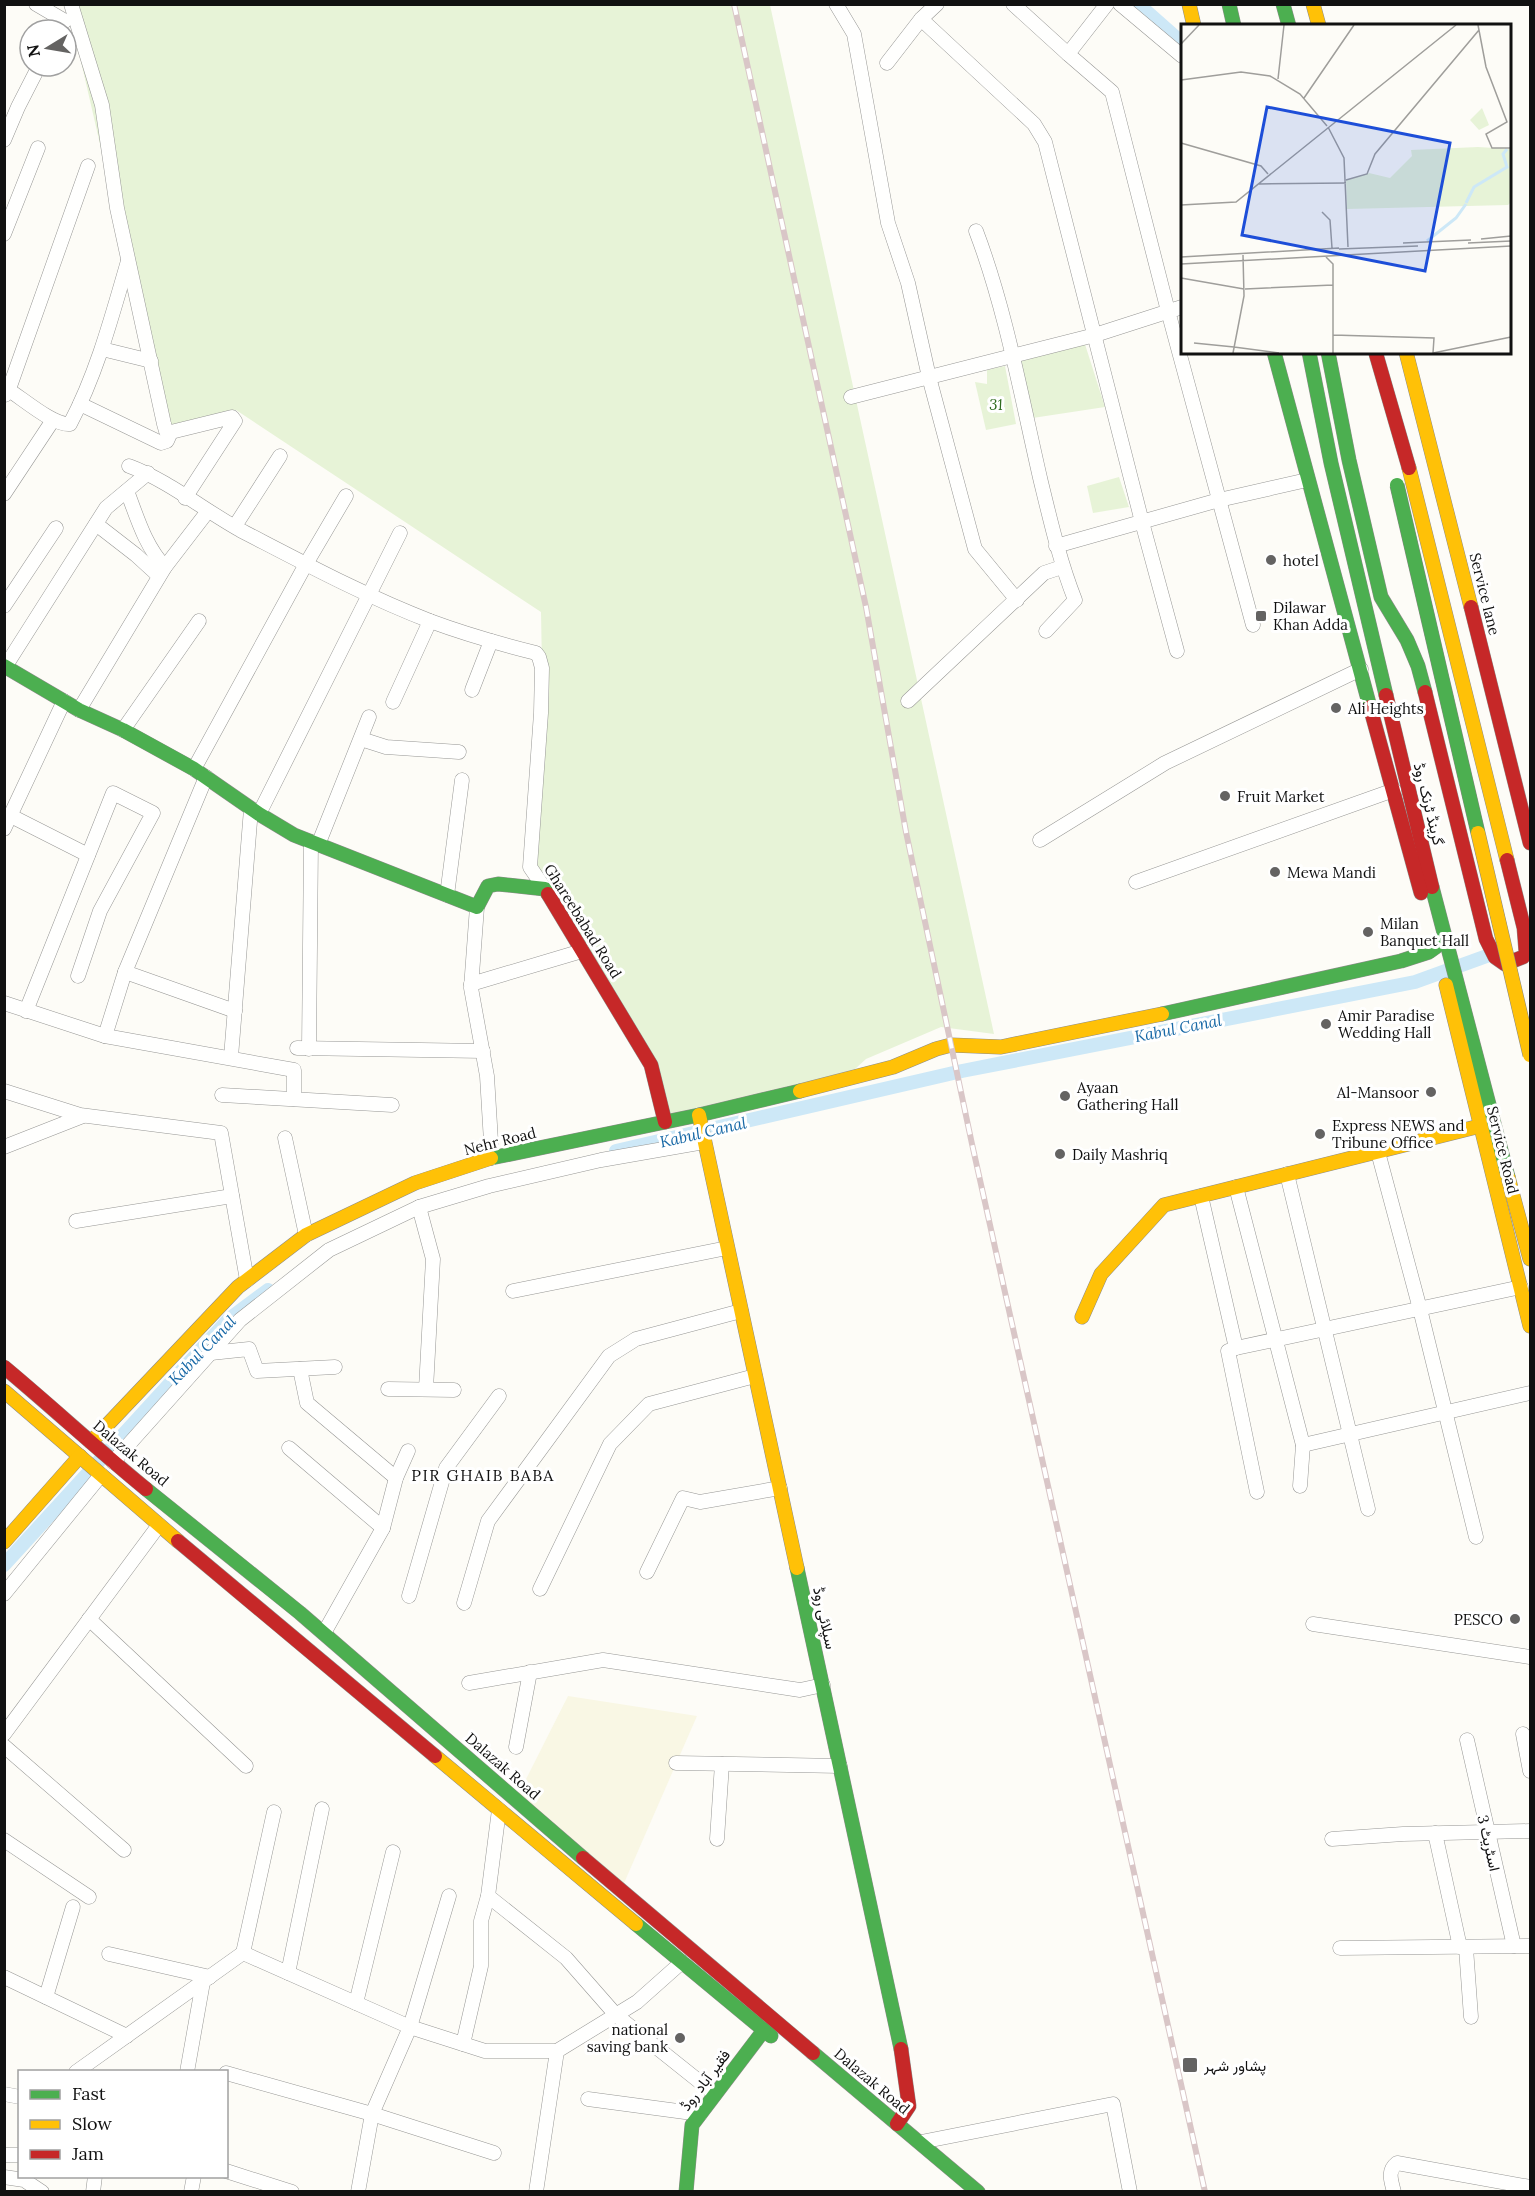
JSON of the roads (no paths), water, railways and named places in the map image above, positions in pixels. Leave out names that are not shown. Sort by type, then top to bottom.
[{"type":"main road","points":[[1188,4],[1193,24]]},
{"type":"main road","points":[[1229,4],[1234,24]]},
{"type":"main road","points":[[1283,4],[1288,24]]},
{"type":"main road","points":[[1313,4],[1318,24]]},
{"type":"main road","points":[[1276,354],[1319,522],[1440,951]]},
{"type":"main road","name":"گرینڈ ٹرنک روڈ","points":[[1309,354],[1440,951],[1451,981],[1530,1259]]},
{"type":"main road","points":[[1328,354],[1349,460],[1381,597],[1407,640],[1418,666],[1481,920],[1495,959],[1505,964],[1523,957],[1527,945],[1414,486],[1376,354]]},
{"type":"main road","points":[[1376,354],[1395,474],[1530,1055]]},
{"type":"main road","name":"Service lane","points":[[1407,354],[1529,838]]},
{"type":"main road","points":[[1319,522],[1344,518]]},
{"type":"main road","points":[[7,668],[79,710],[123,730],[200,773],[255,812],[294,835],[477,907],[488,886],[498,884],[545,889]]},
{"type":"main road","name":"Ghareebabad Road","points":[[545,889],[651,1065],[665,1122]]},
{"type":"main road","name":"Nehr Road","points":[[93,1444],[238,1287],[306,1235],[415,1183],[492,1158],[699,1115],[849,1080],[893,1067],[951,1045],[1001,1047],[1097,1029],[1440,951]]},
{"type":"main road","name":"Service Road","points":[[1451,981],[1480,1126],[1530,1326]]},
{"type":"main road","name":"سپلائی روڈ","points":[[699,1115],[901,2045],[909,2106],[893,2129]]},
{"type":"main road","points":[[1082,1317],[1101,1274],[1164,1205],[1480,1126]]},
{"type":"main road","name":"Dalazak Road","points":[[4,1367],[111,1460],[324,1633],[715,1969],[798,2049],[893,2129],[978,2192]]},
{"type":"main road","name":"Dalazak Road","points":[[4,1391],[159,1525],[706,1982],[764,2030],[798,2049]]},
{"type":"main road","points":[[4,1542],[82,1459]]},
{"type":"main road","points":[[501,1811],[516,1798]]},
{"type":"main road","points":[[706,1982],[715,1969]]},
{"type":"main road","name":"فقیر آباد روڈ","points":[[686,2192],[692,2125],[764,2030]]},
{"type":"main road","name":"Dalazak Road","points":[[922,2149],[959,2192]]},
{"type":"street","points":[[36,4],[67,18]]},
{"type":"street","points":[[836,4],[854,34],[888,223],[908,283],[929,377],[975,549],[1017,600]]},
{"type":"street","points":[[887,63],[921,19],[937,4]]},
{"type":"street","points":[[1012,4],[1112,92],[1168,311],[1253,625]]},
{"type":"street","points":[[1068,54],[1107,4]]},
{"type":"street","points":[[1120,4],[1181,55]]},
{"type":"street","points":[[921,19],[1034,124],[1045,142],[1142,522],[1178,651]]},
{"type":"street","points":[[78,45],[102,105],[117,208],[166,431],[171,432],[232,417],[235,421],[185,498]]},
{"type":"street","points":[[4,140],[33,78]]},
{"type":"street","points":[[4,234],[38,148]]},
{"type":"street","points":[[88,166],[6,390],[53,420],[65,425],[70,424],[102,349],[129,259]]},
{"type":"street","points":[[976,231],[1011,355],[1056,546],[1075,600],[1046,631]]},
{"type":"street","points":[[851,397],[1095,335],[1181,307]]},
{"type":"street","points":[[102,349],[151,361]]},
{"type":"street","points":[[80,404],[161,443],[167,441],[171,432]]},
{"type":"street","points":[[4,494],[53,420]]},
{"type":"street","points":[[235,526],[280,456]]},
{"type":"street","points":[[129,466],[148,473],[185,498],[235,526],[368,594],[430,621],[491,641],[472,690]]},
{"type":"street","points":[[4,684],[7,668],[106,508],[148,473]]},
{"type":"street","points":[[1056,546],[1219,500],[1308,480]]},
{"type":"street","points":[[127,491],[148,545],[162,571]]},
{"type":"street","points":[[105,1036],[125,972],[200,773],[306,564],[346,496]]},
{"type":"street","points":[[79,710],[162,571],[208,511]]},
{"type":"street","points":[[96,524],[136,555],[162,571]]},
{"type":"street","points":[[4,606],[56,528]]},
{"type":"street","points":[[231,1057],[255,812],[335,665],[400,533]]},
{"type":"street","points":[[908,701],[1044,573],[1062,567]]},
{"type":"street","points":[[123,730],[199,621]]},
{"type":"street","points":[[393,702],[430,621]]},
{"type":"street","name":"Ghareebabad Road","points":[[491,641],[536,653],[542,668],[542,713],[530,867],[545,889]]},
{"type":"street","points":[[1040,840],[1165,763],[1361,669]]},
{"type":"street","points":[[1468,706],[1495,700]]},
{"type":"street","points":[[4,829],[64,701]]},
{"type":"street","points":[[369,717],[314,843],[303,1049],[483,1051]]},
{"type":"street","points":[[361,738],[386,747],[459,752]]},
{"type":"street","points":[[447,895],[462,780]]},
{"type":"street","points":[[1136,882],[1394,790]]},
{"type":"street","points":[[26,1011],[113,793],[153,813],[100,911],[78,976]]},
{"type":"street","points":[[11,816],[88,855]]},
{"type":"street","points":[[1501,839],[1529,838]]},
{"type":"street","points":[[477,907],[471,984],[487,1076],[492,1158]]},
{"type":"street","points":[[471,984],[582,951]]},
{"type":"street","points":[[125,972],[235,1011]]},
{"type":"street","points":[[4,1003],[105,1036],[294,1070],[294,1099]]},
{"type":"street","points":[[4,1091],[83,1116],[221,1133],[247,1280]]},
{"type":"street","points":[[222,1095],[392,1105]]},
{"type":"street","points":[[4,1147],[83,1116]]},
{"type":"street","points":[[285,1138],[306,1235]]},
{"type":"street","points":[[111,1460],[240,1320],[329,1250],[419,1207],[489,1186],[601,1161],[704,1142]]},
{"type":"street","points":[[1378,1152],[1420,1309],[1476,1537]]},
{"type":"street","points":[[1287,1174],[1368,1509]]},
{"type":"street","points":[[1236,1187],[1303,1445],[1300,1486]]},
{"type":"street","points":[[76,1221],[232,1196]]},
{"type":"street","points":[[1201,1196],[1236,1348]]},
{"type":"street","points":[[419,1207],[433,1259],[426,1389]]},
{"type":"street","points":[[513,1291],[727,1248]]},
{"type":"street","points":[[1257,1492],[1228,1351],[1521,1287]]},
{"type":"street","points":[[464,1603],[488,1521],[609,1356],[636,1339],[741,1311]]},
{"type":"street","points":[[211,1353],[249,1349],[257,1371],[335,1367]]},
{"type":"street","points":[[300,1369],[307,1403],[396,1478]]},
{"type":"street","points":[[540,1589],[610,1444],[649,1404],[755,1376]]},
{"type":"street","points":[[388,1389],[454,1390]]},
{"type":"street","points":[[1303,1445],[1530,1393]]},
{"type":"street","points":[[410,1596],[446,1468],[499,1396]]},
{"type":"street","points":[[289,1448],[383,1528]]},
{"type":"street","points":[[324,1633],[383,1528],[396,1478],[408,1451]]},
{"type":"street","points":[[4,1594],[100,1474]]},
{"type":"street","points":[[647,1572],[682,1498],[700,1502],[780,1488]]},
{"type":"street","points":[[4,1734],[159,1525]]},
{"type":"street","points":[[89,1619],[246,1766]]},
{"type":"street","points":[[1313,1624],[1530,1657]]},
{"type":"street","points":[[469,1683],[603,1659],[800,1690],[823,1685]]},
{"type":"street","points":[[516,1747],[530,1672]]},
{"type":"street","points":[[1523,1734],[1530,1771]]},
{"type":"street","name":"اسٹریٹ 3","points":[[1467,1740],[1486,1832],[1514,1946]]},
{"type":"street","points":[[4,1746],[124,1850]]},
{"type":"street","points":[[676,1763],[840,1766]]},
{"type":"street","points":[[717,1839],[722,1764]]},
{"type":"street","points":[[288,1973],[322,1809]]},
{"type":"street","points":[[463,2044],[481,1966],[481,1921],[488,1896],[501,1811]]},
{"type":"street","points":[[79,2070],[243,1953],[274,1812]]},
{"type":"street","points":[[1332,1839],[1435,1833],[1530,1831]]},
{"type":"street","points":[[1435,1833],[1463,1947],[1472,2018]]},
{"type":"street","points":[[4,1840],[89,1897]]},
{"type":"street","points":[[356,2003],[393,1852]]},
{"type":"street","points":[[358,2192],[372,2114],[410,2027],[449,1896]]},
{"type":"street","points":[[488,1896],[566,1958],[616,2015],[715,2094]]},
{"type":"street","points":[[46,1996],[73,1907]]},
{"type":"street","points":[[1340,1948],[1530,1946]]},
{"type":"street","points":[[243,1953],[410,2027],[484,2051],[557,2051],[637,2002],[682,1962]]},
{"type":"street","points":[[109,1954],[206,1979]]},
{"type":"street","points":[[4,1977],[127,2036]]},
{"type":"street","points":[[187,2070],[206,1979]]},
{"type":"street","points":[[536,2192],[557,2051]]},
{"type":"street","points":[[228,2074],[372,2114],[494,2153]]},
{"type":"street","points":[[588,2099],[700,2114]]},
{"type":"street","points":[[922,2149],[1113,2104],[1130,2192]]},
{"type":"street","points":[[1394,2192],[1390,2173],[1391,2168],[1397,2163],[1530,2187]]},
{"type":"street","points":[[228,2172],[292,2192]]},
{"type":"street","points":[[24,2178],[42,2192]]},
{"type":"waterway","points":[[1138,4],[1181,42]]},
{"type":"waterway","name":"Kabul Canal","points":[[616,1151],[962,1071],[1415,982],[1495,953]]},
{"type":"waterway","name":"Kabul Canal","points":[[4,1565],[229,1319],[268,1290]]},
{"type":"railway","points":[[734,4],[866,607],[906,832],[972,1144],[1205,2192]]},
{"type":"place","name":"hotel","points":[[1271,560]]},
{"type":"place","name":"Dilawar Khan Adda","points":[[1261,616]]},
{"type":"place","name":"Ali Heights","points":[[1336,708]]},
{"type":"place","name":"Fruit Market","points":[[1225,796]]},
{"type":"place","name":"Mewa Mandi","points":[[1275,872]]},
{"type":"place","name":"Milan Banquet Hall","points":[[1368,932]]},
{"type":"place","name":"Amir Paradise Wedding Hall","points":[[1326,1024]]},
{"type":"place","name":"Al-Mansoor","points":[[1431,1092]]},
{"type":"place","name":"Ayaan Gathering Hall","points":[[1065,1096]]},
{"type":"place","name":"Express NEWS and Tribune Office","points":[[1320,1134]]},
{"type":"place","name":"Daily Mashriq","points":[[1060,1154]]},
{"type":"place","name":"PESCO","points":[[1515,1619]]},
{"type":"place","name":"national saving bank","points":[[680,2038]]},
{"type":"place","name":"پشاور شہر","points":[[1190,2065]]},
{"type":"district","name":"PIR GHAIB BABA","points":[[483,1475]]},
{"type":"park label","name":"31","points":[[996,404]]}]
